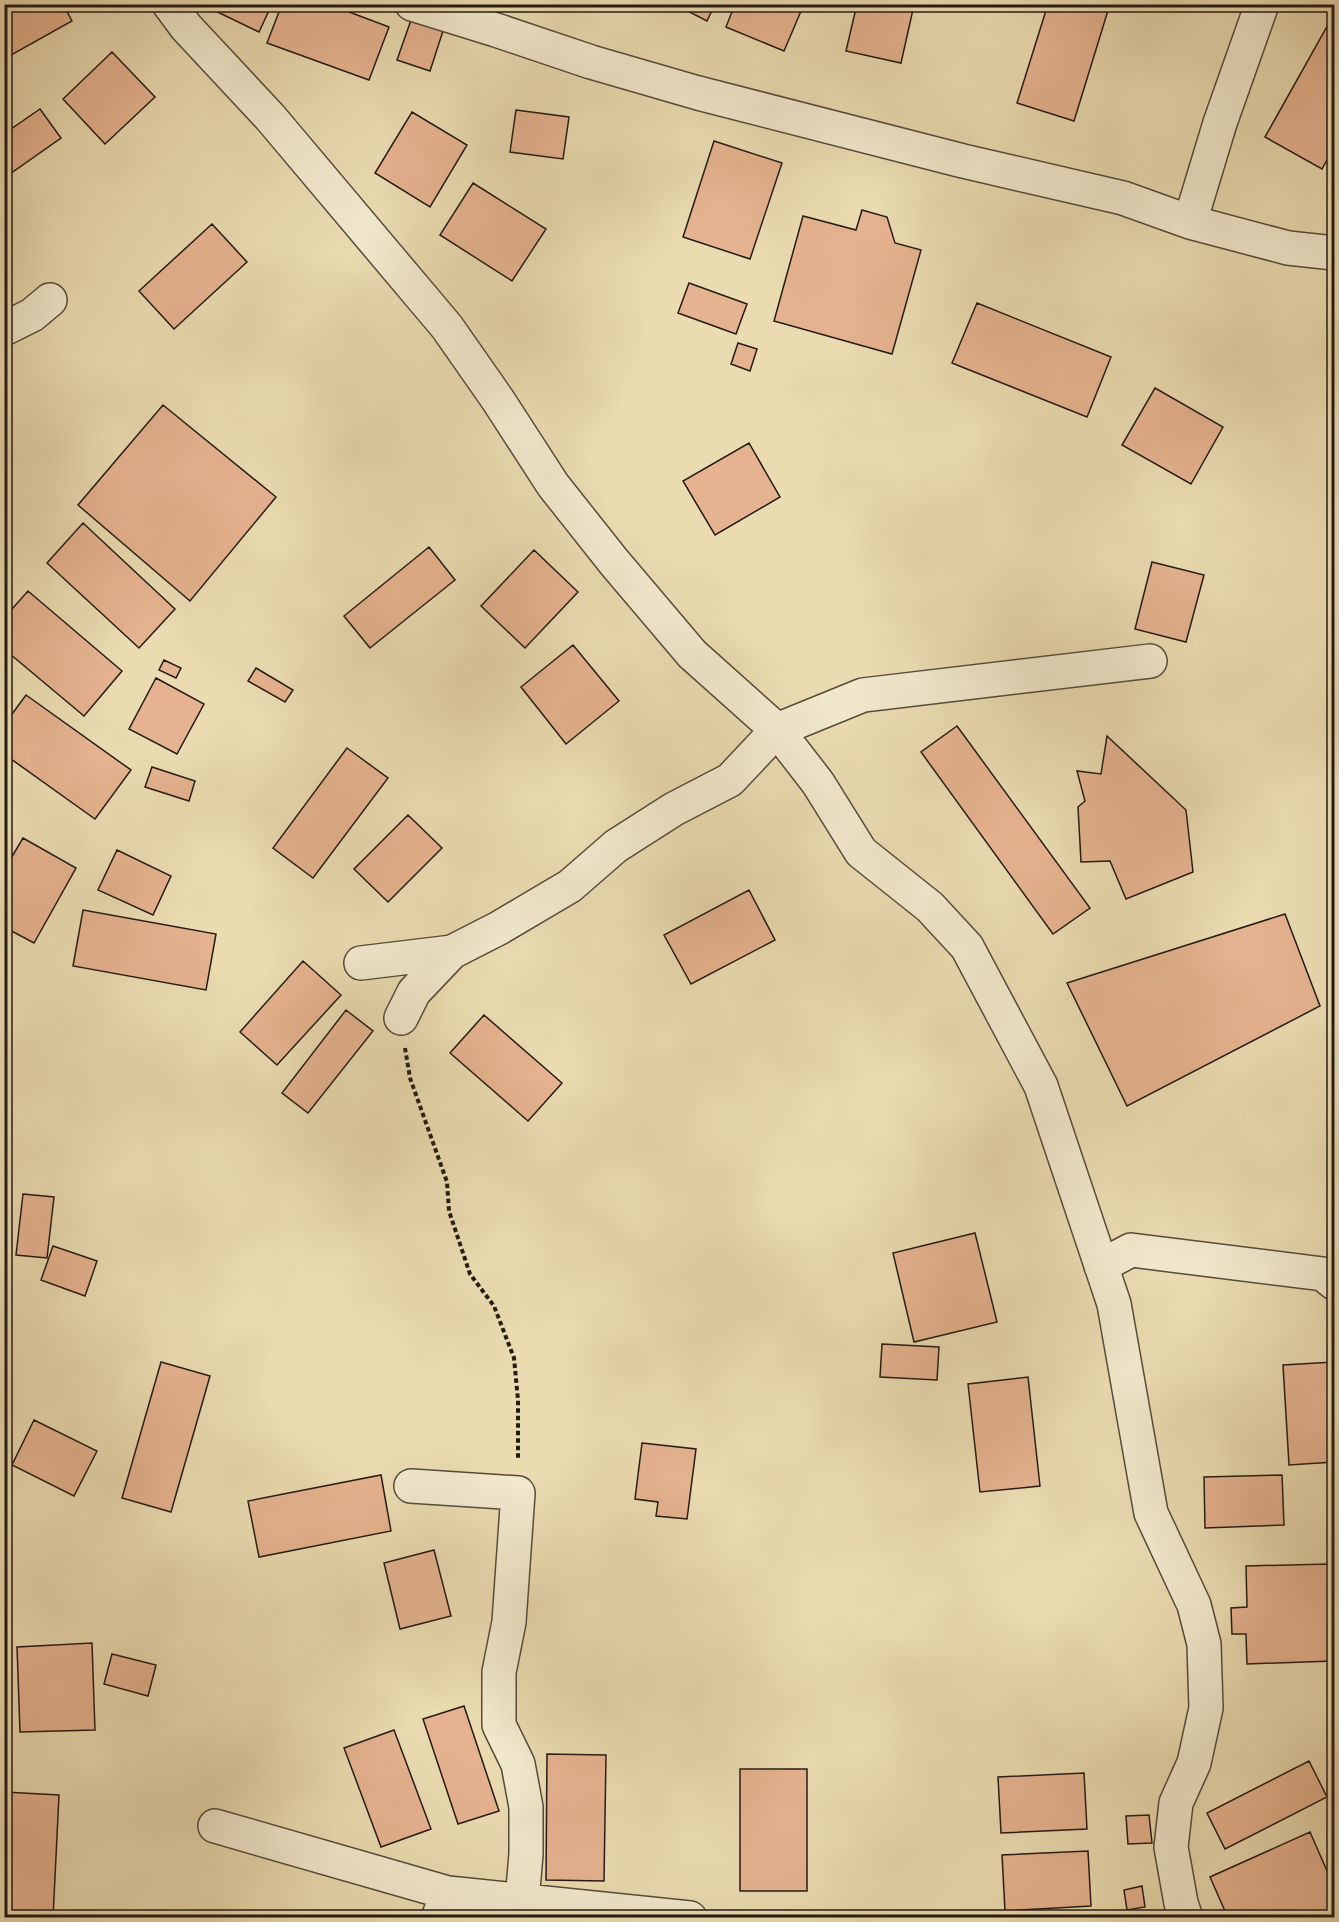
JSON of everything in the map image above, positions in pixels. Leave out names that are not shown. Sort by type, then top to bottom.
[{"type":"street","points":[[169,4],[186,27],[270,117],[447,327],[553,485],[614,562],[692,654],[777,730],[818,783],[861,852],[930,907],[967,947],[1041,1086],[1114,1304],[1151,1514],[1194,1605],[1204,1644],[1206,1708],[1194,1763],[1176,1803],[1171,1848],[1181,1903],[1186,1917]]},
{"type":"street","points":[[412,4],[499,17],[591,62],[698,93],[963,161],[1124,198],[1190,222],[1288,248],[1335,253]]},
{"type":"street","points":[[1190,222],[1220,123],[1262,4]]},
{"type":"street","points":[[4,329],[32,315],[50,300]]},
{"type":"street","points":[[401,1018],[414,992],[452,952],[499,928],[570,886],[616,846],[674,809],[730,780],[777,730],[863,695],[1150,662]]},
{"type":"street","points":[[361,963],[452,952]]},
{"type":"street","points":[[1101,1266],[1131,1250],[1323,1274],[1335,1283]]},
{"type":"street","points":[[411,1486],[518,1493],[509,1622],[499,1672],[499,1725],[518,1764],[526,1807],[526,1854],[522,1901]]},
{"type":"street","points":[[215,1826],[443,1905],[522,1901],[690,1917]]},
{"type":"path","points":[[401,1018],[410,1078],[447,1182],[449,1210],[470,1274],[494,1305],[514,1358],[518,1401],[518,1493]]},
{"type":"building","points":[[4,4],[63,4],[72,21],[4,59]]},
{"type":"building","points":[[201,4],[272,4],[259,32]]},
{"type":"building","points":[[282,4],[328,4],[389,27],[369,80],[267,43]]},
{"type":"building","points":[[674,4],[715,4],[707,21]]},
{"type":"building","points":[[735,4],[804,4],[784,51],[726,27]]},
{"type":"building","points":[[857,4],[914,5],[901,63],[846,51]]},
{"type":"building","points":[[1048,4],[1110,4],[1074,121],[1017,103]]},
{"type":"building","points":[[411,20],[443,31],[430,71],[397,60]]},
{"type":"building","points":[[1329,23],[1334,27],[1334,147],[1322,169],[1265,137]]},
{"type":"building","points":[[112,52],[155,97],[105,144],[63,99]]},
{"type":"building","points":[[40,109],[61,138],[4,178],[4,134]]},
{"type":"building","points":[[516,110],[569,117],[563,159],[510,152]]},
{"type":"building","points":[[412,112],[467,145],[430,207],[375,173]]},
{"type":"building","points":[[714,141],[782,163],[750,259],[683,237]]},
{"type":"building","points":[[473,183],[546,229],[512,281],[440,235]]},
{"type":"building","points":[[862,210],[887,217],[895,243],[921,250],[892,354],[774,321],[803,216],[856,230]]},
{"type":"building","points":[[212,224],[247,262],[174,329],[139,291]]},
{"type":"building","points":[[689,283],[747,304],[736,334],[678,313]]},
{"type":"building","points":[[977,303],[1111,357],[1087,417],[952,363]]},
{"type":"building","points":[[738,343],[757,349],[750,371],[731,364]]},
{"type":"building","points":[[1155,388],[1223,427],[1191,484],[1122,445]]},
{"type":"building","points":[[163,405],[276,497],[190,601],[78,505]]},
{"type":"building","points":[[749,443],[780,497],[715,535],[683,481]]},
{"type":"building","points":[[83,523],[175,609],[139,648],[47,563]]},
{"type":"building","points":[[429,547],[455,580],[370,648],[344,616]]},
{"type":"building","points":[[534,550],[578,592],[525,648],[481,606]]},
{"type":"building","points":[[1152,562],[1204,575],[1186,642],[1135,629]]},
{"type":"building","points":[[28,591],[122,671],[84,716],[4,649],[4,618]]},
{"type":"building","points":[[573,645],[619,701],[566,744],[521,687]]},
{"type":"building","points":[[164,660],[181,668],[176,678],[159,670]]},
{"type":"building","points":[[256,668],[293,690],[285,702],[248,681]]},
{"type":"building","points":[[156,678],[204,704],[177,754],[129,729]]},
{"type":"building","points":[[26,695],[131,770],[95,819],[4,754],[4,725]]},
{"type":"building","points":[[957,726],[1090,908],[1053,934],[921,752]]},
{"type":"building","points":[[1107,736],[1186,810],[1193,872],[1126,899],[1110,861],[1081,862],[1078,807],[1085,801],[1077,771],[1101,774]]},
{"type":"building","points":[[347,748],[388,778],[313,878],[273,848]]},
{"type":"building","points":[[152,767],[195,781],[189,801],[145,787]]},
{"type":"building","points":[[408,815],[442,848],[388,902],[354,869]]},
{"type":"building","points":[[23,838],[76,868],[34,943],[4,927],[4,870]]},
{"type":"building","points":[[117,850],[171,876],[153,915],[98,890]]},
{"type":"building","points":[[749,890],[775,940],[691,984],[664,935]]},
{"type":"building","points":[[83,910],[216,934],[206,990],[73,966]]},
{"type":"building","points":[[1285,914],[1320,1006],[1127,1106],[1067,983]]},
{"type":"building","points":[[303,961],[341,995],[277,1065],[240,1032]]},
{"type":"building","points":[[346,1010],[373,1031],[308,1113],[282,1093]]},
{"type":"building","points":[[484,1015],[562,1083],[528,1121],[450,1053]]},
{"type":"building","points":[[4,1184],[10,1184],[4,1236]]},
{"type":"building","points":[[23,1194],[54,1197],[47,1258],[16,1255]]},
{"type":"building","points":[[975,1233],[997,1322],[914,1342],[893,1253]]},
{"type":"building","points":[[53,1246],[97,1261],[85,1296],[41,1280]]},
{"type":"building","points":[[882,1344],[939,1347],[937,1380],[880,1377]]},
{"type":"building","points":[[161,1362],[210,1376],[171,1512],[122,1498]]},
{"type":"building","points":[[1334,1362],[1334,1462],[1289,1465],[1283,1365]]},
{"type":"building","points":[[1028,1377],[1040,1486],[980,1492],[968,1384]]},
{"type":"building","points":[[34,1420],[97,1451],[74,1496],[12,1465]]},
{"type":"building","points":[[642,1443],[696,1449],[687,1519],[656,1516],[658,1502],[635,1499]]},
{"type":"building","points":[[381,1475],[391,1531],[259,1557],[248,1501]]},
{"type":"building","points":[[1282,1475],[1284,1525],[1205,1528],[1204,1477]]},
{"type":"building","points":[[434,1550],[451,1616],[400,1629],[384,1563]]},
{"type":"building","points":[[1329,1564],[1332,1661],[1247,1664],[1246,1634],[1232,1634],[1231,1608],[1247,1607],[1246,1566]]},
{"type":"building","points":[[92,1643],[95,1730],[20,1732],[17,1647]]},
{"type":"building","points":[[112,1654],[156,1665],[148,1696],[104,1684]]},
{"type":"building","points":[[464,1706],[499,1811],[458,1824],[423,1719]]},
{"type":"building","points":[[394,1730],[431,1829],[381,1847],[344,1748]]},
{"type":"building","points":[[547,1754],[606,1755],[604,1881],[546,1880]]},
{"type":"building","points":[[1309,1761],[1327,1797],[1225,1849],[1207,1813]]},
{"type":"building","points":[[740,1769],[807,1769],[807,1891],[740,1891]]},
{"type":"building","points":[[1084,1773],[1087,1829],[1001,1833],[998,1777]]},
{"type":"building","points":[[4,1792],[59,1795],[53,1918],[4,1918]]},
{"type":"building","points":[[1149,1815],[1152,1843],[1128,1844],[1126,1816]]},
{"type":"building","points":[[1310,1832],[1334,1887],[1334,1909],[1316,1918],[1228,1918],[1210,1877]]},
{"type":"building","points":[[1088,1851],[1091,1906],[1005,1911],[1002,1855]]},
{"type":"building","points":[[1142,1886],[1145,1907],[1127,1910],[1124,1890]]}]
